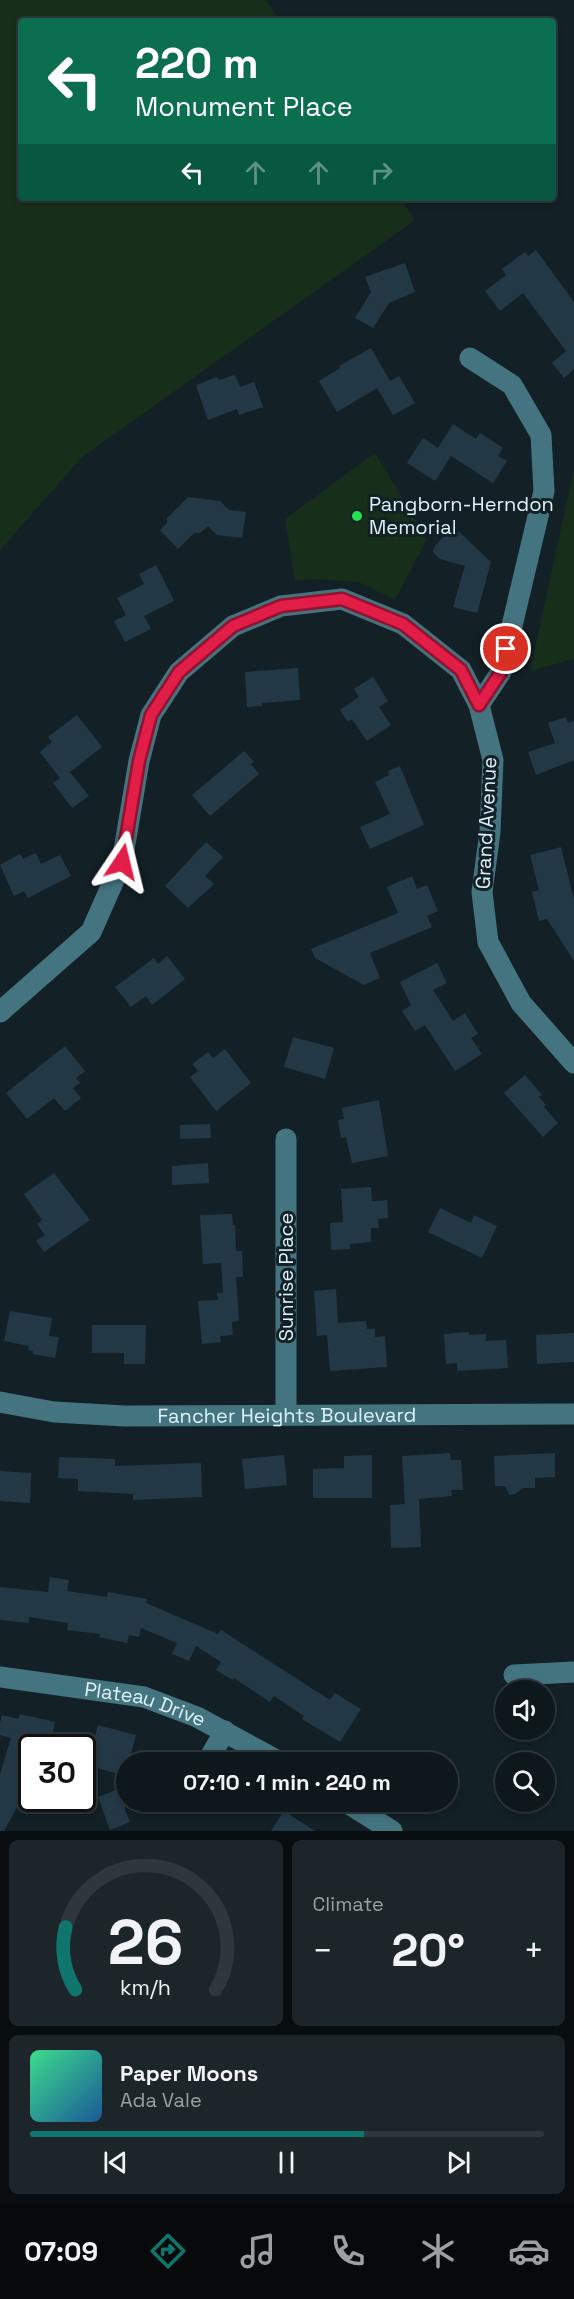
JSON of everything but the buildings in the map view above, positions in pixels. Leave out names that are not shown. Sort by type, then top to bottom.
[{"type":"street","points":[[470,358],[512,385],[541,435],[544,492],[501,672],[479,705]]},
{"type":"street","name":"Grand Avenue","points":[[0,1012],[91,932],[122,862],[139,761],[151,715],[179,672],[233,626],[281,606],[342,599],[403,624],[461,670],[479,705],[493,760],[490,832],[482,892],[488,942],[521,1003],[574,1063]]},
{"type":"street","name":"Sunrise Place","points":[[286,1139],[286,1415]]},
{"type":"street","name":"Fancher Heights Boulevard","points":[[0,1402],[54,1412],[125,1416],[574,1414]]},
{"type":"street","points":[[514,1675],[574,1672]]},
{"type":"street","name":"Plateau Drive","points":[[0,1677],[144,1698],[197,1717],[262,1752]]},
{"type":"street","points":[[213,1752],[225,1731]]},
{"type":"street","points":[[362,1812],[392,1831]]},
{"type":"green space","points":[[0,0],[266,0],[278,18],[18,18],[18,201],[402,201],[415,220],[81,458],[0,550]]},
{"type":"green space","points":[[375,453],[427,539],[395,600],[359,582],[314,579],[295,581],[285,519]]},
{"type":"green space","points":[[574,469],[574,659],[530,671]]},
{"type":"place","name":"Pangborn-Herndon Memorial","points":[[357,516]]},
{"type":"route","points":[[122,862],[139,761],[151,715],[179,672],[233,626],[281,606],[342,599],[403,624],[461,670],[479,705],[501,672],[506,649]]}]
